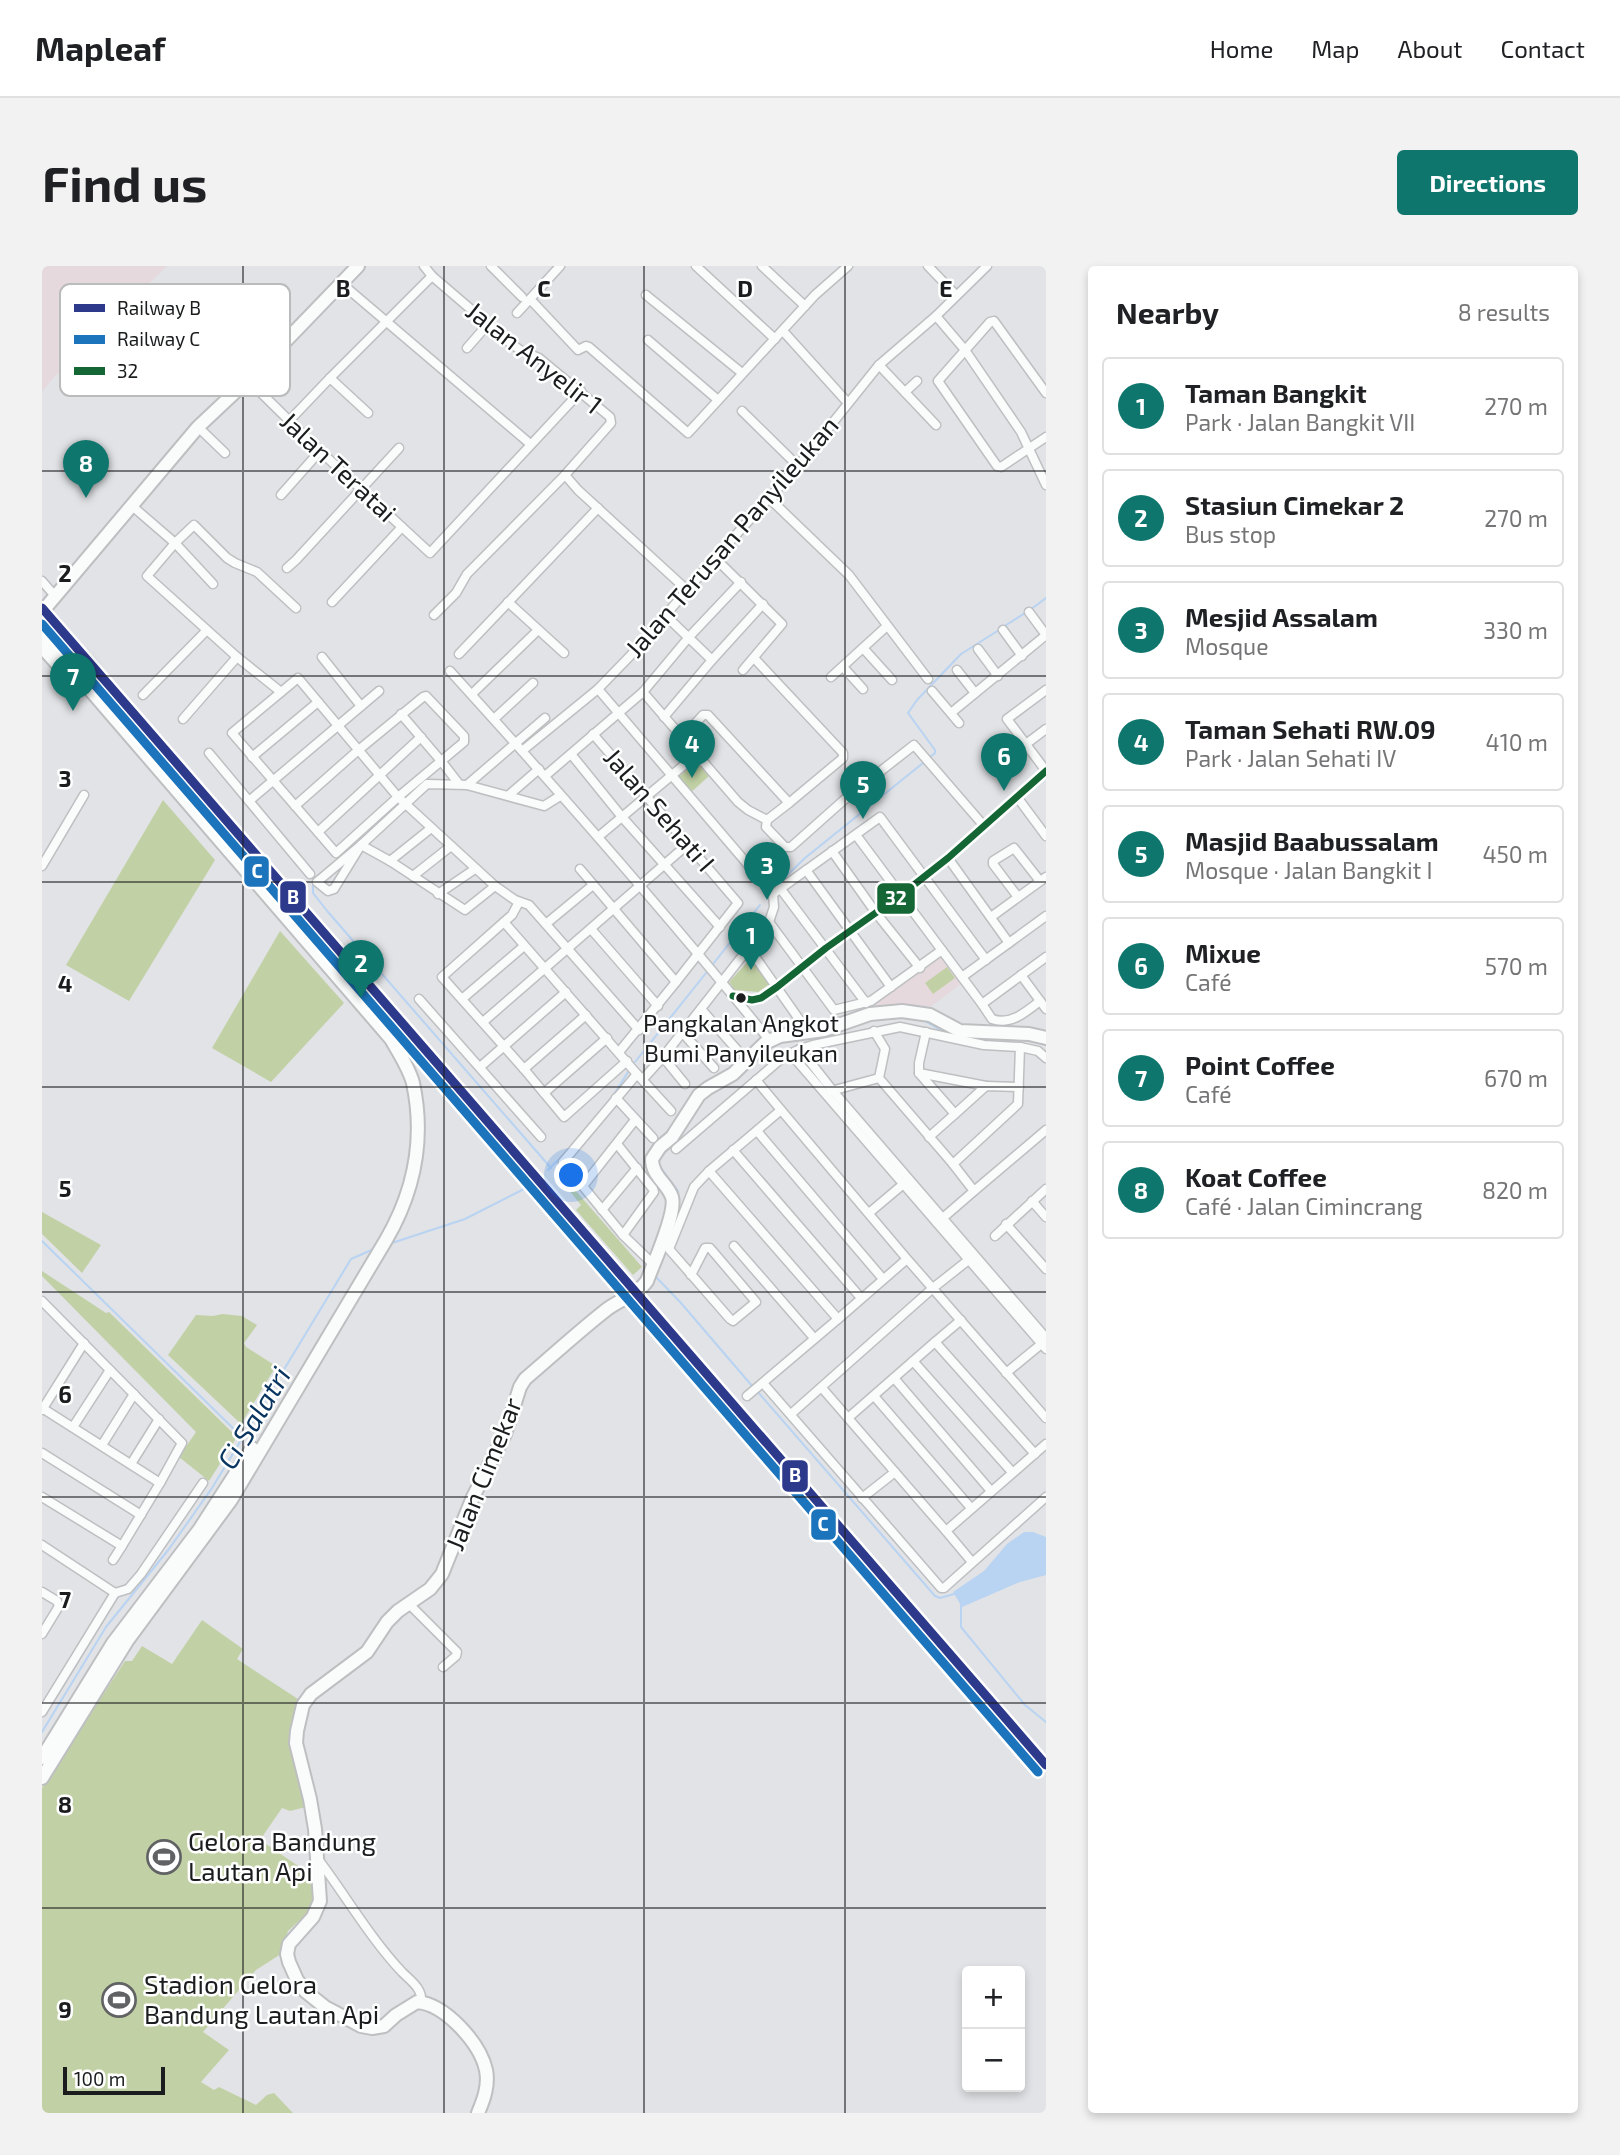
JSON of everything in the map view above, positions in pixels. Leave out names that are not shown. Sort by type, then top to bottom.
[{"type":"street","points":[[290,337],[358,266]]},
{"type":"street","name":"Jalan Anyelir 1","points":[[424,266],[488,324],[520,350],[540,358],[610,418],[611,423],[565,475]]},
{"type":"street","points":[[491,266],[578,350],[589,347],[685,431],[691,431],[805,306],[848,266]]},
{"type":"street","points":[[517,313],[526,298],[560,266]]},
{"type":"street","points":[[696,266],[775,340]]},
{"type":"street","points":[[762,266],[805,306]]},
{"type":"street","points":[[928,266],[956,295]]},
{"type":"street","name":"Jalan Terusan Panyileukan","points":[[519,747],[599,690],[770,499],[879,365],[936,316],[986,266]]},
{"type":"street","points":[[289,421],[432,276]]},
{"type":"street","points":[[341,284],[528,442]]},
{"type":"street","points":[[646,295],[742,373]]},
{"type":"street","points":[[936,316],[965,350],[1030,447],[1046,485]]},
{"type":"street","points":[[1046,391],[995,321],[990,322],[939,379],[997,466],[1001,467],[1046,437]]},
{"type":"street","points":[[467,348],[488,324]]},
{"type":"street","points":[[783,331],[848,403]]},
{"type":"street","points":[[648,340],[718,400]]},
{"type":"street","points":[[879,365],[936,425]]},
{"type":"street","points":[[330,378],[368,414]]},
{"type":"street","points":[[905,392],[917,382]]},
{"type":"street","name":"Jalan Teratai","points":[[264,396],[430,553],[581,391]]},
{"type":"street","points":[[44,609],[198,427],[231,396]]},
{"type":"street","points":[[742,411],[798,466]]},
{"type":"street","points":[[198,427],[225,453]]},
{"type":"street","points":[[287,568],[399,448]]},
{"type":"street","points":[[281,495],[320,451]]},
{"type":"street","points":[[434,615],[456,593],[467,574],[565,475],[687,590]]},
{"type":"street","points":[[770,499],[849,575],[928,679]]},
{"type":"street","points":[[131,505],[175,543],[213,584]]},
{"type":"street","points":[[459,654],[598,508]]},
{"type":"street","points":[[281,692],[237,657],[147,576],[194,525],[227,558],[257,572],[296,608]]},
{"type":"street","points":[[332,602],[402,527]]},
{"type":"street","points":[[715,558],[782,624],[743,670]]},
{"type":"street","points":[[42,581],[55,596]]},
{"type":"street","points":[[509,795],[571,754],[643,692],[689,637],[741,582]]},
{"type":"street","points":[[508,603],[564,653]]},
{"type":"street","points":[[664,717],[763,604]]},
{"type":"street","points":[[951,713],[1046,635],[1029,612]]},
{"type":"street","points":[[665,615],[712,660]]},
{"type":"street","points":[[831,677],[887,626]]},
{"type":"street","points":[[144,695],[207,630]]},
{"type":"street","points":[[1003,630],[1022,656]]},
{"type":"street","points":[[472,695],[535,633]]},
{"type":"street","points":[[42,634],[387,1044],[406,1083],[411,1133],[409,1171],[375,1251],[231,1500],[127,1641],[42,1778]]},
{"type":"street","points":[[42,647],[299,938]]},
{"type":"street","points":[[863,648],[892,680]]},
{"type":"street","points":[[978,649],[998,676]]},
{"type":"street","points":[[183,719],[237,657]]},
{"type":"street","points":[[322,657],[361,706]]},
{"type":"street","points":[[754,657],[844,755],[826,774],[767,820],[766,827],[785,847],[791,846],[914,744],[984,826]]},
{"type":"street","points":[[842,667],[863,689]]},
{"type":"street","points":[[957,670],[975,694]]},
{"type":"street","points":[[450,671],[698,952],[766,1036]]},
{"type":"street","points":[[295,806],[358,750],[426,696],[464,736],[464,742],[401,800],[336,853],[317,832],[232,733],[298,678],[358,750],[401,800],[495,887],[529,905],[639,1030]]},
{"type":"street","points":[[494,719],[533,683]]},
{"type":"street","points":[[599,690],[671,776],[826,948],[866,1003]]},
{"type":"street","points":[[745,1011],[948,858],[1046,771],[1007,719],[1046,690]]},
{"type":"street","points":[[249,801],[379,691]]},
{"type":"street","points":[[932,691],[959,723]]},
{"type":"street","points":[[643,692],[738,802],[767,820]]},
{"type":"street","points":[[252,757],[318,702]]},
{"type":"street","points":[[401,714],[463,784]]},
{"type":"street","points":[[681,738],[703,715],[708,715],[789,803]]},
{"type":"street","points":[[463,784],[519,747],[545,718]]},
{"type":"street","points":[[1026,744],[1046,729]]},
{"type":"street","name":"Jalan Sehati I","points":[[593,734],[737,903],[619,1052]]},
{"type":"street","points":[[317,832],[421,737]]},
{"type":"street","points":[[209,753],[310,874]]},
{"type":"street","points":[[571,754],[622,817],[720,927]]},
{"type":"street","points":[[598,837],[696,755]]},
{"type":"street","points":[[361,845],[334,889],[328,891],[317,882],[361,845],[401,800],[427,784],[463,784],[544,806],[560,796]]},
{"type":"street","points":[[42,866],[84,795]]},
{"type":"street","points":[[1017,797],[1046,836]]},
{"type":"street","points":[[774,891],[880,817],[986,960]]},
{"type":"street","points":[[390,861],[430,828]]},
{"type":"street","points":[[856,835],[992,1019],[1012,1019],[1040,1001]]},
{"type":"street","points":[[483,1022],[688,844]]},
{"type":"street","points":[[361,845],[465,910],[495,887]]},
{"type":"street","points":[[413,876],[452,846]]},
{"type":"street","points":[[991,917],[1043,879],[1014,848],[993,861],[993,864],[1018,897]]},
{"type":"street","points":[[832,851],[919,968]]},
{"type":"street","points":[[948,858],[1009,943]]},
{"type":"street","points":[[438,894],[475,869]]},
{"type":"street","points":[[580,869],[676,982]]},
{"type":"street","points":[[806,870],[891,986]]},
{"type":"street","points":[[547,923],[592,883]]},
{"type":"street","points":[[774,891],[774,907],[769,922],[749,948],[663,1057],[616,1098],[563,1162],[623,1234],[653,1264],[694,1187],[781,1110]]},
{"type":"street","points":[[519,902],[512,915],[442,977],[564,1117],[628,1063]]},
{"type":"street","points":[[962,977],[1046,916]]},
{"type":"street","points":[[504,922],[671,1111]]},
{"type":"street","points":[[769,922],[834,1010],[866,1003],[942,950]]},
{"type":"street","points":[[592,929],[658,1006]]},
{"type":"street","points":[[462,999],[524,946]]},
{"type":"street","points":[[749,948],[801,1022]]},
{"type":"street","points":[[982,1004],[1046,958]]},
{"type":"street","points":[[1021,975],[1046,1009]]},
{"type":"street","points":[[480,1067],[566,992]]},
{"type":"street","points":[[733,996],[752,1000],[761,998]]},
{"type":"street","points":[[419,999],[541,1137]]},
{"type":"street","points":[[701,1009],[738,1051]]},
{"type":"street","points":[[663,1248],[673,1206],[669,1192],[652,1166],[652,1159],[672,1137],[699,1095],[733,1074],[770,1040],[831,1028],[870,1014],[902,1010],[930,1015],[960,1031],[1029,1034],[1046,1038]]},
{"type":"street","points":[[524,1069],[586,1015]]},
{"type":"street","points":[[879,1078],[891,1028]]},
{"type":"street","points":[[676,1149],[756,1080],[790,1053],[800,1049],[874,1031],[911,1028],[984,1045],[1038,1051],[1046,1058]]},
{"type":"street","points":[[874,1031],[885,1049]]},
{"type":"street","points":[[682,1032],[714,1068]]},
{"type":"street","points":[[926,1032],[919,1073],[955,1114]]},
{"type":"street","points":[[544,1093],[606,1039]]},
{"type":"street","points":[[953,1164],[1017,1107],[1020,1047]]},
{"type":"street","points":[[800,1049],[830,1092]]},
{"type":"street","points":[[790,1053],[830,1092],[1045,1343],[1006,1373]]},
{"type":"street","points":[[663,1057],[685,1084]]},
{"type":"street","points":[[919,1073],[986,1086],[1019,1087]]},
{"type":"street","points":[[830,1092],[879,1078]]},
{"type":"street","points":[[879,1078],[974,1191]]},
{"type":"street","points":[[756,1080],[1046,1419]]},
{"type":"street","points":[[929,1137],[986,1086]]},
{"type":"street","points":[[616,1098],[653,1138]]},
{"type":"street","points":[[583,1186],[635,1120]]},
{"type":"street","points":[[757,1130],[883,1279]]},
{"type":"street","points":[[940,1220],[1046,1130]]},
{"type":"street","points":[[617,1144],[653,1189],[654,1195],[623,1234]]},
{"type":"street","points":[[733,1150],[861,1298]]},
{"type":"street","points":[[603,1210],[637,1168]]},
{"type":"street","points":[[709,1171],[838,1319]]},
{"type":"street","points":[[869,1213],[906,1181]]},
{"type":"street","points":[[995,1236],[1046,1189]]},
{"type":"street","points":[[1032,1201],[1046,1217]]},
{"type":"street","points":[[1006,1224],[1046,1269]]},
{"type":"street","points":[[734,1246],[814,1339]]},
{"type":"street","points":[[663,1248],[691,1275],[730,1320],[733,1321],[756,1302],[710,1248],[705,1248],[691,1275]]},
{"type":"street","points":[[42,1758],[113,1643],[222,1497],[375,1251]]},
{"type":"street","points":[[791,1414],[972,1256]]},
{"type":"street","points":[[907,1259],[755,1389],[791,1414],[941,1588],[1046,1498]]},
{"type":"street","name":"Jalan Cimekar","points":[[408,1603],[430,1589],[442,1574],[473,1497],[505,1434],[520,1387],[591,1322],[642,1287],[653,1264]]},
{"type":"street","points":[[42,1301],[182,1443],[113,1560]]},
{"type":"street","points":[[848,1418],[961,1320]]},
{"type":"street","points":[[935,1342],[1035,1454]]},
{"type":"street","points":[[84,1343],[42,1409],[160,1483]]},
{"type":"street","points":[[914,1361],[1012,1472]]},
{"type":"street","points":[[73,1427],[110,1370]]},
{"type":"street","points":[[894,1378],[991,1491]]},
{"type":"street","points":[[822,1388],[972,1562]]},
{"type":"street","points":[[102,1445],[134,1394]]},
{"type":"street","points":[[874,1396],[971,1508]]},
{"type":"street","points":[[131,1464],[159,1419]]},
{"type":"street","points":[[946,1531],[1046,1444]]},
{"type":"street","points":[[42,1453],[141,1515]]},
{"type":"street","points":[[862,1499],[895,1472]]},
{"type":"street","points":[[42,1712],[115,1592],[128,1589],[141,1574],[203,1483]]},
{"type":"street","points":[[42,1497],[121,1546]]},
{"type":"street","points":[[42,1545],[115,1592]]},
{"type":"street","points":[[42,1592],[57,1601],[59,1606],[42,1633]]},
{"type":"street","points":[[443,1667],[457,1652],[408,1603],[387,1622],[367,1651],[311,1694],[303,1705],[296,1742],[310,1799],[320,1901],[313,1917],[289,1944],[287,1954],[297,1980],[305,1991],[325,2007],[361,2026],[384,2026],[412,2004],[421,2002],[454,2021],[471,2039],[486,2070],[487,2087],[478,2113]]},
{"type":"street","points":[[317,1857],[385,1953],[417,1987],[422,1997],[421,2002]]},
{"type":"shaded area","points":[[42,266],[167,266],[149,284],[60,284],[60,372],[42,392]]},
{"type":"shaded area","points":[[941,954],[962,983],[929,1008],[904,1004],[877,1006],[875,1003]]},
{"type":"green space","points":[[53,628],[391,1019],[383,1018],[165,770],[48,633]]},
{"type":"green space","points":[[696,762],[709,776],[689,794],[676,779]]},
{"type":"green space","points":[[163,800],[215,860],[129,1001],[66,965]]},
{"type":"green space","points":[[280,931],[344,1003],[271,1082],[212,1048]]},
{"type":"green space","points":[[752,957],[771,983],[758,992],[735,990],[729,982]]},
{"type":"green space","points":[[947,967],[955,978],[933,994],[925,983]]},
{"type":"green space","points":[[563,1176],[642,1267],[633,1275],[576,1210],[581,1205],[560,1179]]},
{"type":"green space","points":[[42,1212],[101,1245],[82,1273],[42,1234]]},
{"type":"green space","points":[[42,1271],[106,1313],[109,1312],[237,1437],[209,1481],[179,1457],[196,1432],[42,1276]]},
{"type":"green space","points":[[196,1315],[242,1316],[257,1325],[244,1343],[276,1366],[241,1424],[168,1355]]},
{"type":"green space","name":"Gelora Bandung Lautan Api","points":[[202,1620],[243,1649],[237,1659],[301,1701],[294,1715],[291,1733],[306,1807],[290,1811],[282,1808],[260,1840],[310,1874],[315,1899],[311,1910],[288,1931],[281,1954],[256,1970],[203,2032],[229,2050],[201,2082],[214,2090],[219,2087],[256,2105],[267,2095],[274,2093],[293,2113],[42,2113],[42,1788],[125,1661],[132,1661],[142,1646],[172,1664]]},
{"type":"water","points":[[1024,1532],[1046,1537],[1046,1575],[1020,1582],[962,1607],[953,1592],[984,1571],[1007,1544]]},
{"type":"waterway","points":[[1030,610],[1046,598]]},
{"type":"waterway","points":[[1003,627],[1025,613]]},
{"type":"waterway","points":[[930,757],[935,750],[908,713],[961,654],[999,630]]},
{"type":"waterway","points":[[774,888],[805,858],[923,763]]},
{"type":"waterway","points":[[405,797],[420,785]]},
{"type":"waterway","points":[[361,839],[399,804]]},
{"type":"waterway","points":[[343,855],[353,846]]},
{"type":"waterway","points":[[313,883],[313,893],[328,912],[551,1168]]},
{"type":"waterway","points":[[713,964],[760,905]]},
{"type":"waterway","points":[[635,1062],[706,973]]},
{"type":"waterway","points":[[925,1021],[947,1034]]},
{"type":"waterway","points":[[613,1096],[628,1072]]},
{"type":"waterway","points":[[548,1170],[569,1149]]},
{"type":"waterway","points":[[658,1164],[678,1191],[678,1197]]},
{"type":"waterway","name":"Ci Salatri","points":[[392,1243],[465,1219],[530,1186]]},
{"type":"waterway","points":[[42,1241],[242,1437]]},
{"type":"waterway","name":"Ci Salatri","points":[[42,1732],[106,1627],[169,1549],[212,1488],[351,1259],[374,1249]]},
{"type":"waterway","points":[[655,1276],[753,1387]]},
{"type":"waterway","points":[[757,1391],[935,1596],[940,1598],[954,1594]]},
{"type":"waterway","points":[[961,1605],[961,1627],[1025,1705],[1046,1722]]},
{"type":"rail line","name":"B","points":[[42,608],[1046,1765]]},
{"type":"rail line","name":"C","points":[[42,624],[1038,1772]]},
{"type":"transit line","name":"32","points":[[733,996],[752,1000],[761,998],[777,987],[948,858],[1046,771]]},
{"type":"place","name":"Koat Coffee","points":[[86,498]]},
{"type":"place","name":"Point Coffee","points":[[73,711]]},
{"type":"place","name":"Taman Sehati RW.09","points":[[692,778]]},
{"type":"place","name":"Mixue","points":[[1004,791]]},
{"type":"place","name":"Masjid Baabussalam","points":[[863,819]]},
{"type":"place","name":"Mesjid Assalam","points":[[767,900]]},
{"type":"place","name":"Taman Bangkit","points":[[751,970]]},
{"type":"place","name":"Stasiun Cimekar 2","points":[[361,998]]},
{"type":"place","name":"Pangkalan Angkot Bumi Panyileukan","points":[[741,998]]},
{"type":"place","name":"Gelora Bandung Lautan Api","points":[[164,1857]]},
{"type":"place","name":"Stadion Gelora Bandung Lautan Api","points":[[119,2000]]}]
